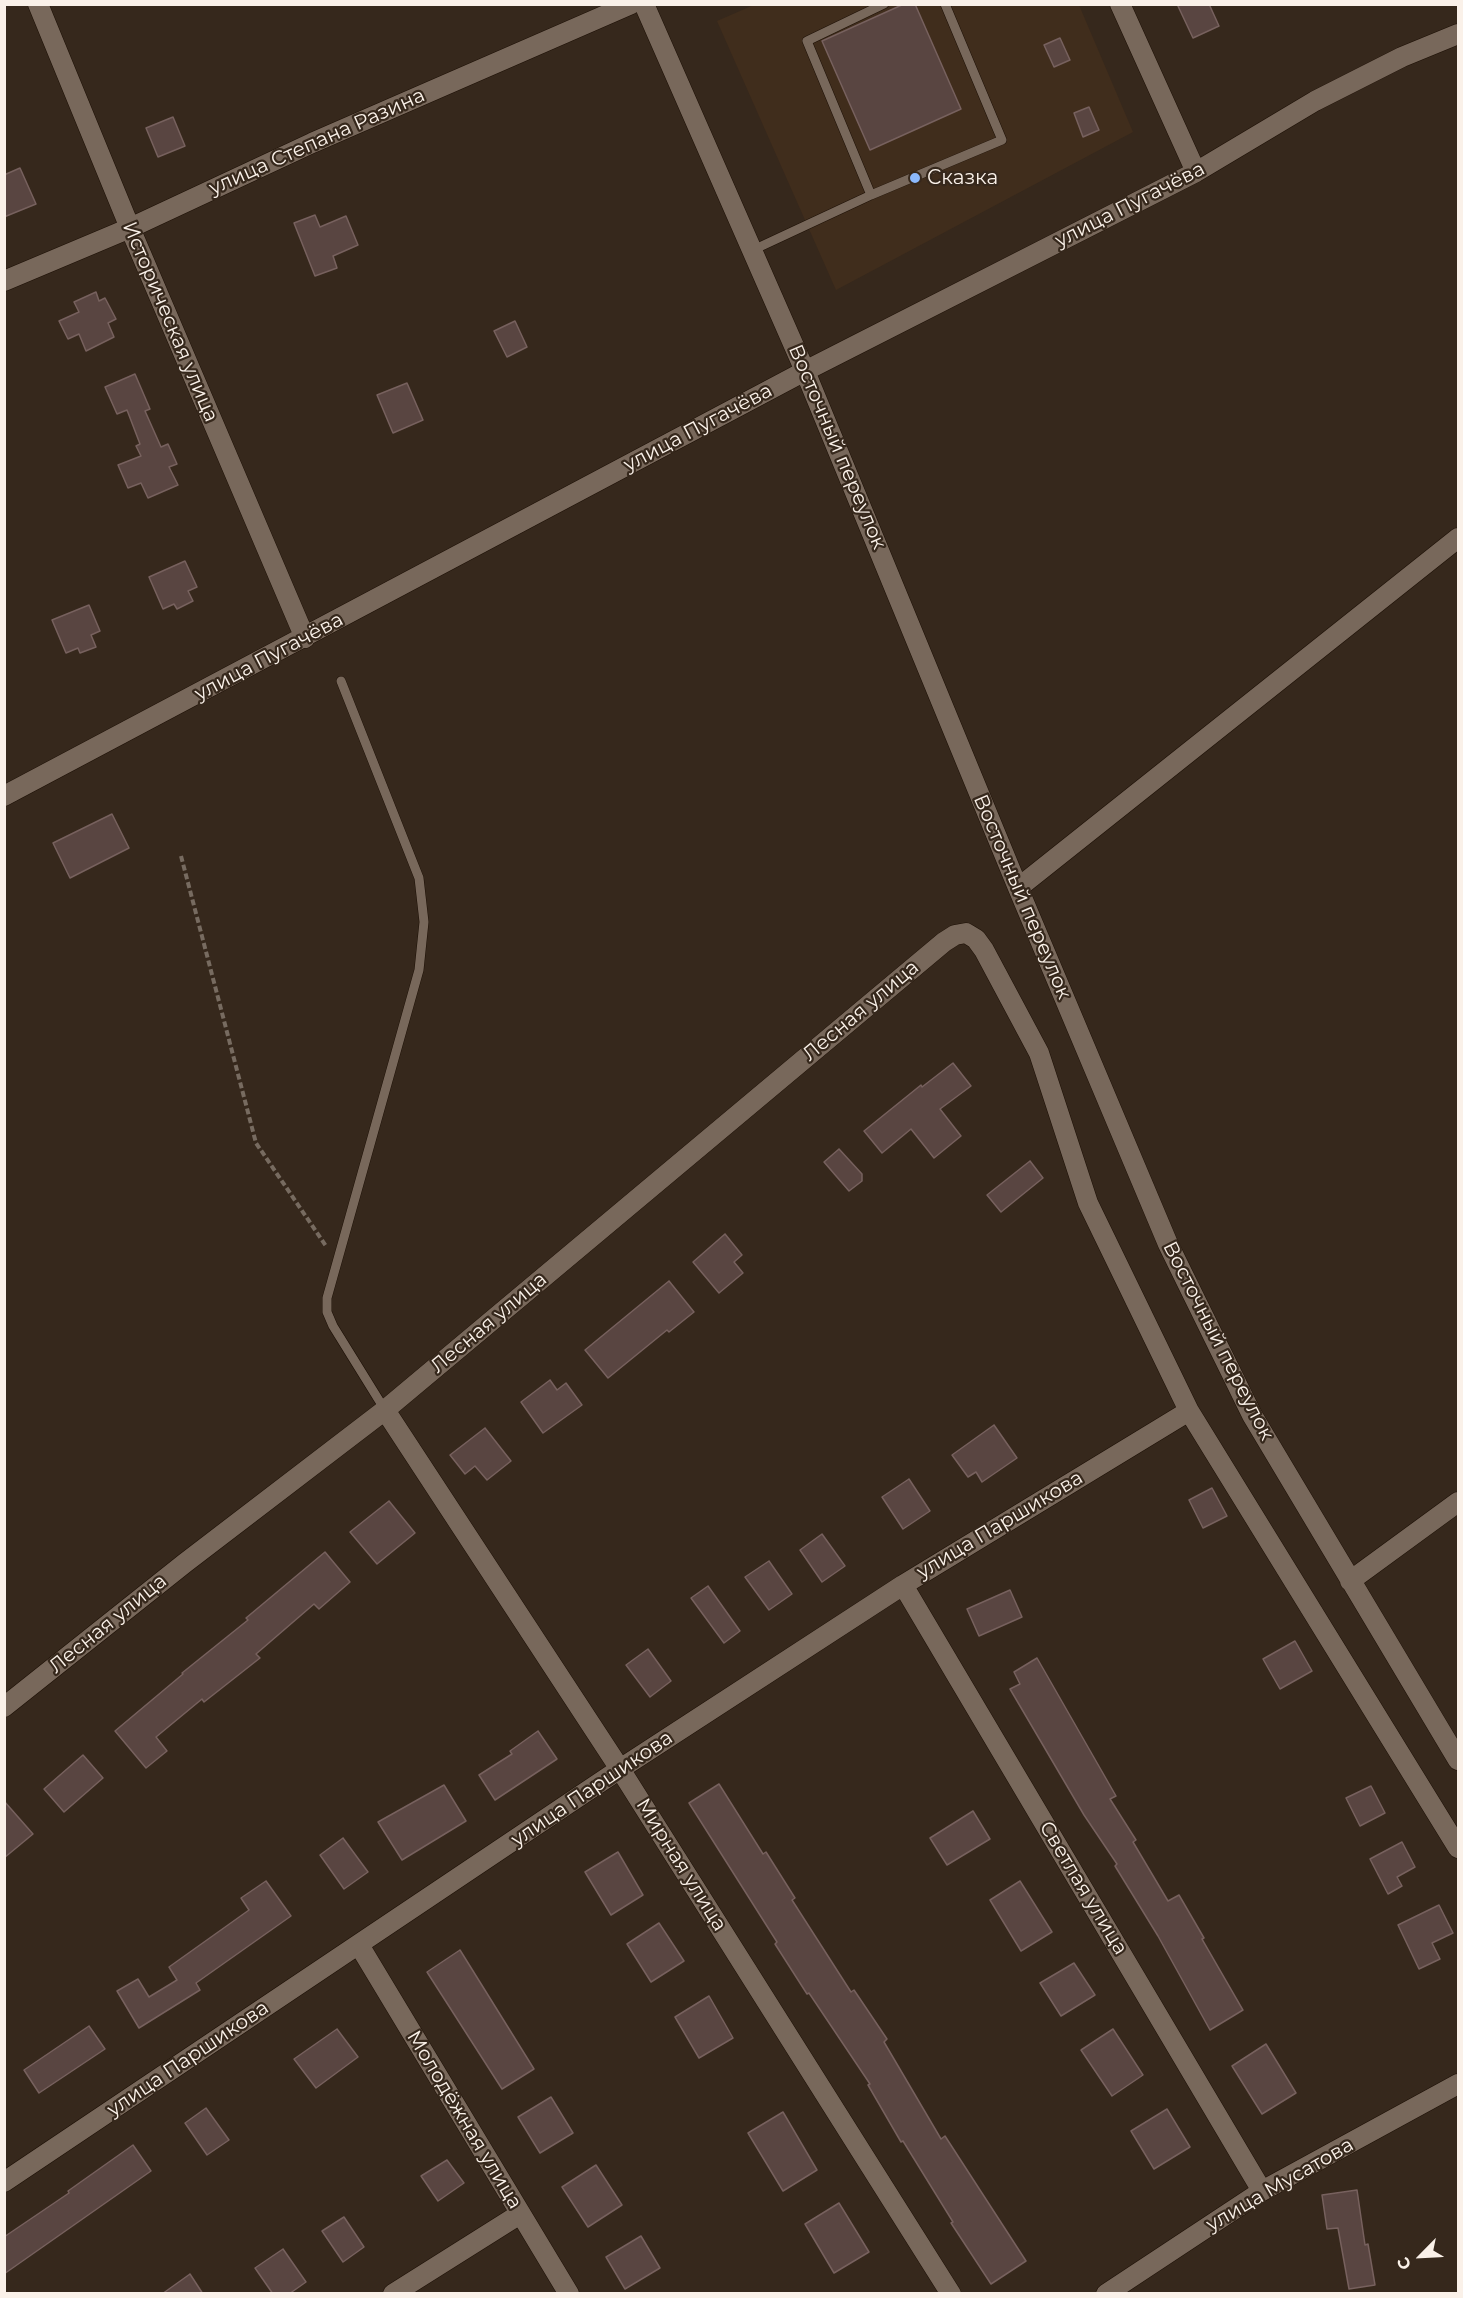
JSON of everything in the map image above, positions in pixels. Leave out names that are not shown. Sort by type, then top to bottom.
[{"type":"street","name":"Историческая улица","points":[[38,4],[130,228],[305,638]]},
{"type":"street","name":"улица Степана Разина","points":[[4,282],[130,228],[312,142],[631,4]]},
{"type":"street","name":"Восточный переулок","points":[[644,4],[806,371],[1018,888],[1174,1255],[1252,1415],[1458,1760]]},
{"type":"street","points":[[1120,4],[1196,172]]},
{"type":"street","name":"улица Пугачёва","points":[[4,796],[806,371],[1196,172],[1315,100],[1402,57],[1458,34]]},
{"type":"street","points":[[1018,888],[1458,538]]},
{"type":"street","name":"Лесная улица","points":[[4,1707],[185,1563],[386,1410],[955,935],[966,933],[976,939],[984,950],[1039,1053],[1088,1203],[1189,1411]]},
{"type":"street","name":"Мирная улица","points":[[386,1410],[620,1769],[951,2294]]},
{"type":"street","points":[[1189,1411],[1458,1848]]},
{"type":"street","name":"улица Паршикова","points":[[4,2182],[620,1769],[903,1585],[1189,1411]]},
{"type":"street","points":[[1350,1581],[1458,1502]]},
{"type":"street","name":"Светлая улица","points":[[903,1585],[1262,2191]]},
{"type":"street","name":"Молодёжная улица","points":[[359,1945],[569,2294]]},
{"type":"street","name":"улица Мусатова","points":[[1106,2294],[1262,2191],[1458,2084]]},
{"type":"street","points":[[393,2294],[520,2214]]},
{"type":"lane","points":[[871,195],[807,41],[884,4]]},
{"type":"lane","points":[[753,250],[871,195],[1002,140],[945,4]]},
{"type":"lane","points":[[341,681],[419,878],[424,922],[419,970],[327,1298],[327,1312],[333,1326],[386,1410]]},
{"type":"path","points":[[181,856],[256,1143],[337,1262]]},
{"type":"shaded area","name":"Сказка","points":[[756,4],[1079,5],[1133,132],[836,290],[717,21]]},
{"type":"building","name":"Сказка","points":[[904,4],[915,4],[961,109],[870,150],[822,41]]},
{"type":"building","points":[[1177,4],[1209,4],[1219,26],[1193,38]]},
{"type":"building","points":[[1060,38],[1070,60],[1054,67],[1044,45]]},
{"type":"building","points":[[1089,107],[1099,130],[1083,137],[1074,113]]},
{"type":"building","points":[[173,117],[185,146],[158,157],[146,128]]},
{"type":"building","points":[[20,168],[36,204],[4,217],[4,175]]},
{"type":"building","points":[[315,215],[320,227],[346,216],[358,245],[333,256],[337,268],[315,276],[294,223]]},
{"type":"building","points":[[96,292],[99,301],[105,298],[116,319],[108,323],[114,337],[86,351],[79,334],[68,339],[59,321],[79,312],[74,302]]},
{"type":"building","points":[[515,321],[527,347],[507,357],[494,331]]},
{"type":"building","points":[[135,374],[150,409],[145,411],[161,447],[168,444],[177,464],[169,467],[178,485],[148,498],[141,483],[128,488],[118,465],[141,456],[136,446],[140,444],[127,410],[117,414],[105,387]]},
{"type":"building","points":[[407,383],[423,420],[393,433],[377,395]]},
{"type":"building","points":[[185,561],[197,587],[188,591],[193,601],[177,609],[174,604],[163,609],[149,577]]},
{"type":"building","points":[[89,605],[100,631],[91,635],[96,647],[80,653],[78,648],[66,653],[52,620]]},
{"type":"building","points":[[112,814],[129,848],[70,878],[53,843]]},
{"type":"building","points":[[953,1063],[971,1086],[940,1109],[961,1136],[934,1158],[911,1129],[882,1153],[864,1131],[921,1085],[922,1087]]},
{"type":"building","points":[[839,1149],[862,1174],[862,1181],[849,1191],[824,1162]]},
{"type":"building","points":[[1030,1161],[1043,1178],[1001,1212],[987,1195]]},
{"type":"building","points":[[725,1234],[742,1255],[734,1262],[743,1273],[719,1293],[693,1262]]},
{"type":"building","points":[[669,1281],[694,1312],[669,1332],[667,1330],[608,1378],[585,1350]]},
{"type":"building","points":[[550,1380],[557,1390],[566,1383],[582,1405],[543,1433],[521,1402]]},
{"type":"building","points":[[994,1425],[1017,1458],[982,1482],[976,1472],[968,1477],[952,1455]]},
{"type":"building","points":[[485,1428],[511,1461],[487,1480],[475,1466],[465,1474],[450,1455]]},
{"type":"building","points":[[909,1479],[930,1511],[903,1529],[882,1497]]},
{"type":"building","points":[[1212,1488],[1227,1516],[1203,1528],[1189,1500]]},
{"type":"building","points":[[389,1501],[415,1533],[377,1564],[350,1532]]},
{"type":"building","points":[[822,1534],[845,1566],[822,1582],[800,1550]]},
{"type":"building","points":[[325,1552],[350,1582],[319,1609],[314,1604],[256,1654],[260,1658],[204,1702],[202,1699],[156,1737],[167,1751],[146,1768],[115,1731],[248,1620],[246,1618]]},
{"type":"building","points":[[769,1561],[792,1594],[769,1610],[745,1577]]},
{"type":"building","points":[[708,1586],[740,1631],[724,1643],[691,1598]]},
{"type":"building","points":[[1010,1590],[1022,1617],[979,1636],[967,1609]]},
{"type":"building","points":[[1295,1641],[1312,1671],[1280,1689],[1263,1659]]},
{"type":"building","points":[[648,1649],[671,1681],[650,1697],[626,1665]]},
{"type":"building","points":[[1037,1658],[1116,1796],[1110,1799],[1136,1840],[1133,1842],[1168,1901],[1179,1895],[1243,2010],[1210,2030],[1158,1936],[1115,1866],[1117,1864],[1084,1815],[1010,1689],[1020,1684],[1014,1672]]},
{"type":"building","points":[[538,1731],[557,1759],[495,1800],[479,1775],[512,1754],[510,1751]]},
{"type":"building","points":[[83,1755],[103,1778],[64,1812],[44,1789]]},
{"type":"building","points":[[719,1784],[763,1854],[766,1852],[795,1898],[792,1900],[851,1992],[854,1990],[887,2039],[884,2042],[941,2139],[945,2136],[1026,2261],[991,2284],[951,2223],[953,2222],[903,2141],[901,2142],[868,2085],[870,2084],[809,1993],[807,1994],[775,1944],[777,1942],[689,1803]]},
{"type":"building","points":[[444,1785],[466,1821],[402,1860],[378,1822]]},
{"type":"building","points":[[1371,1786],[1385,1813],[1360,1826],[1346,1798]]},
{"type":"building","points":[[4,1801],[33,1834],[4,1858]]},
{"type":"building","points":[[973,1811],[990,1839],[947,1865],[930,1838]]},
{"type":"building","points":[[343,1838],[368,1872],[344,1889],[320,1855]]},
{"type":"building","points":[[1402,1842],[1415,1867],[1397,1877],[1402,1886],[1388,1894],[1370,1859]]},
{"type":"building","points":[[618,1852],[643,1895],[611,1915],[585,1872]]},
{"type":"building","points":[[266,1881],[291,1916],[196,1983],[200,1990],[139,2028],[117,1991],[138,1979],[149,1997],[177,1980],[169,1967],[249,1910],[241,1898]]},
{"type":"building","points":[[1020,1881],[1052,1932],[1021,1951],[990,1900]]},
{"type":"building","points":[[1439,1905],[1453,1933],[1432,1943],[1440,1959],[1419,1969],[1398,1925]]},
{"type":"building","points":[[659,1923],[684,1961],[651,1982],[627,1944]]},
{"type":"building","points":[[460,1950],[534,2069],[502,2089],[427,1972]]},
{"type":"building","points":[[1074,1963],[1095,1995],[1061,2016],[1040,1983]]},
{"type":"building","points":[[709,1996],[733,2038],[699,2058],[675,2017]]},
{"type":"building","points":[[89,2026],[105,2049],[39,2093],[24,2070]]},
{"type":"building","points":[[337,2029],[358,2057],[316,2088],[294,2059]]},
{"type":"building","points":[[1113,2029],[1143,2075],[1112,2096],[1081,2050]]},
{"type":"building","points":[[1266,2044],[1296,2093],[1262,2114],[1232,2066]]},
{"type":"building","points":[[551,2097],[573,2133],[540,2153],[518,2117]]},
{"type":"building","points":[[206,2108],[229,2140],[207,2155],[185,2123]]},
{"type":"building","points":[[1167,2109],[1190,2147],[1154,2169],[1131,2131]]},
{"type":"building","points":[[783,2112],[817,2170],[783,2191],[748,2133]]},
{"type":"building","points":[[133,2145],[151,2171],[4,2274],[4,2237],[69,2193],[68,2191]]},
{"type":"building","points":[[447,2160],[464,2183],[438,2201],[421,2176]]},
{"type":"building","points":[[596,2165],[622,2205],[588,2227],[562,2187]]},
{"type":"building","points":[[1357,2190],[1365,2245],[1368,2244],[1375,2285],[1349,2289],[1338,2228],[1327,2229],[1322,2195]]},
{"type":"building","points":[[839,2203],[869,2252],[834,2273],[805,2224]]},
{"type":"building","points":[[344,2217],[364,2247],[343,2262],[322,2231]]},
{"type":"building","points":[[641,2236],[660,2268],[625,2289],[606,2257]]},
{"type":"building","points":[[283,2249],[306,2282],[289,2294],[273,2294],[255,2268]]},
{"type":"building","points":[[190,2274],[203,2294],[162,2294]]},
{"type":"place","name":"Сказка","points":[[915,178]]}]
